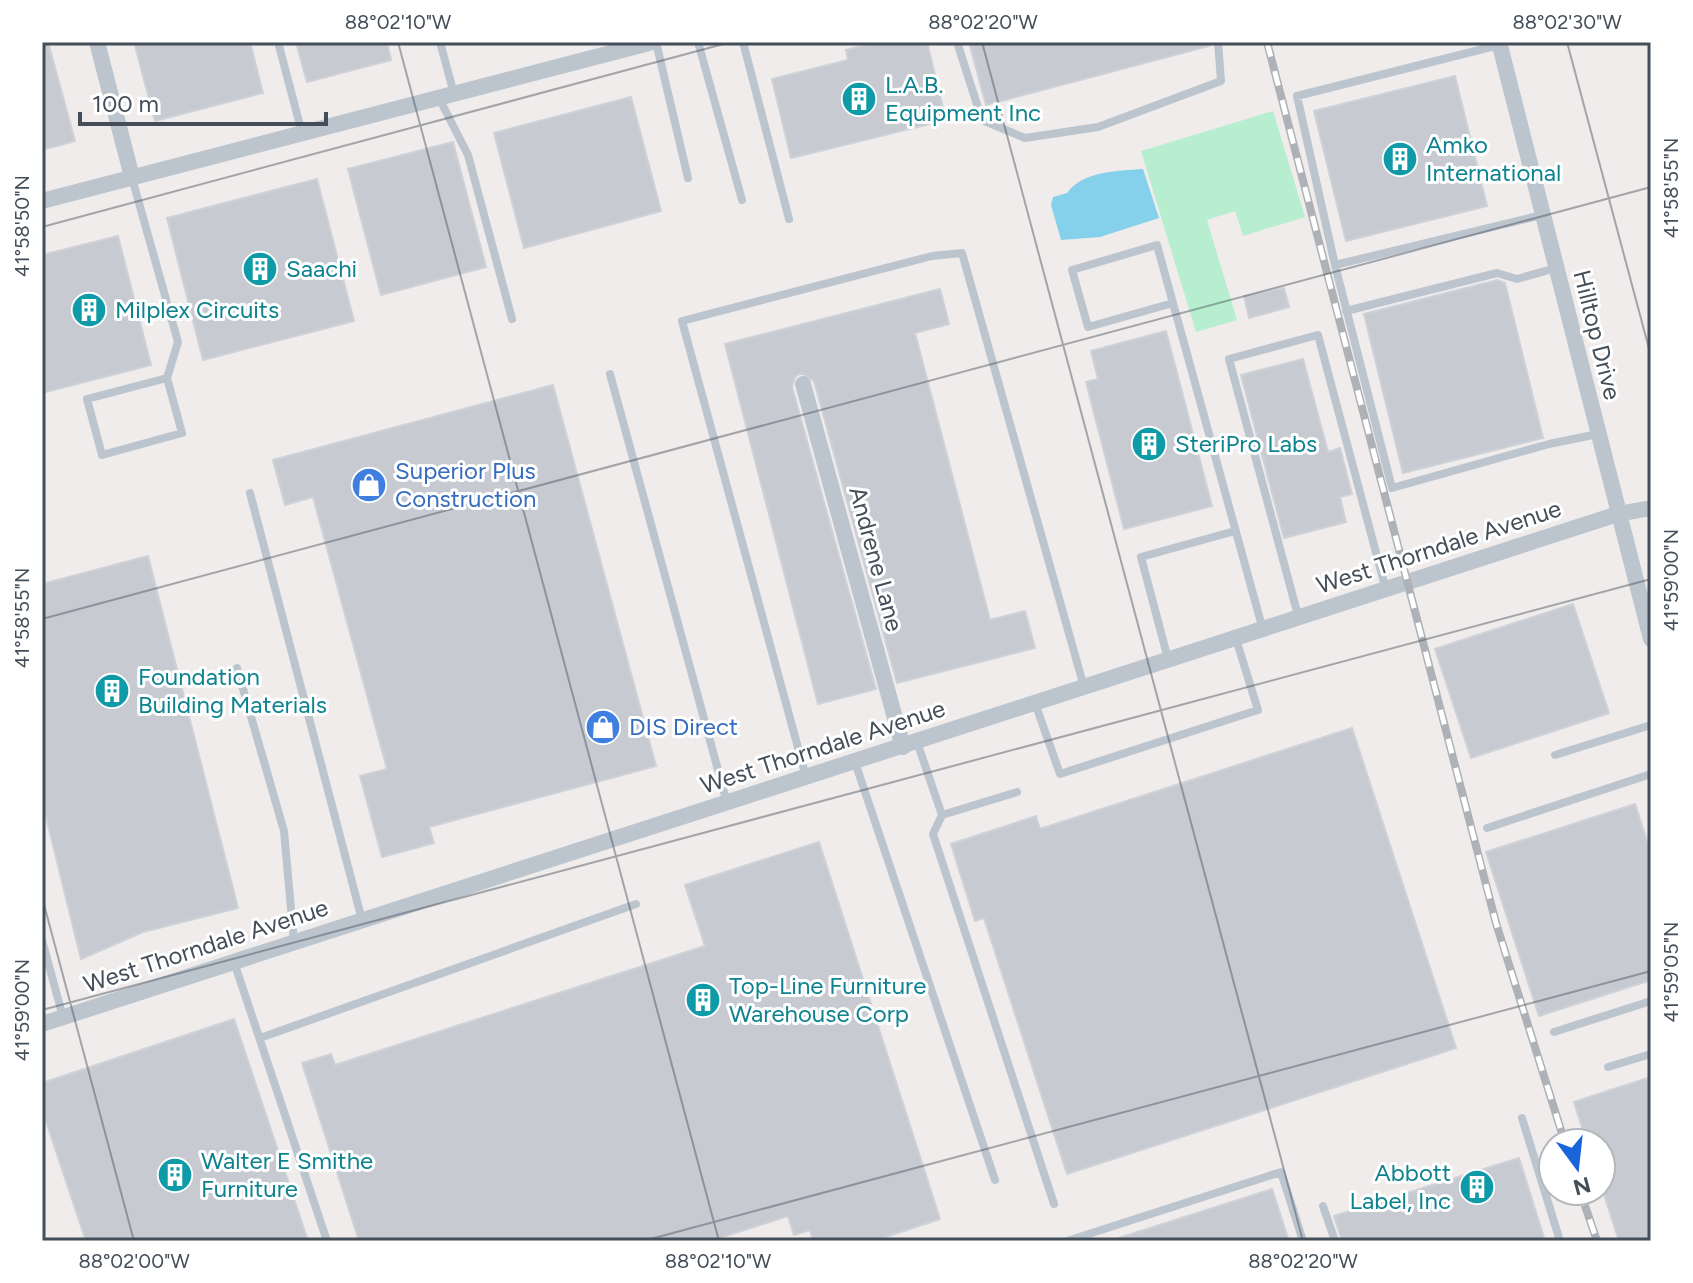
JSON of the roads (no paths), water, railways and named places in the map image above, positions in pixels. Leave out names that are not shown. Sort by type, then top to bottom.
[{"type":"street","points":[[97,42],[132,177]]},
{"type":"street","points":[[42,201],[654,42]]},
{"type":"street","name":"Hilltop Drive","points":[[1499,44],[1651,639]]},
{"type":"street","name":"Andrene Lane","points":[[803,384],[910,745]]},
{"type":"street","name":"West Thorndale Avenue","points":[[42,1024],[1618,514],[1651,508]]},
{"type":"lane","points":[[278,42],[302,133]]},
{"type":"lane","points":[[440,42],[446,96],[468,155],[512,319]]},
{"type":"lane","points":[[654,42],[688,178]]},
{"type":"lane","points":[[698,42],[742,200]]},
{"type":"lane","points":[[743,42],[789,219]]},
{"type":"lane","points":[[957,42],[982,120],[1025,138],[1098,127],[1221,81],[1218,42]]},
{"type":"lane","points":[[1499,44],[1297,96],[1346,311],[1392,488],[1549,444],[1598,434]]},
{"type":"lane","points":[[132,177],[178,342],[167,378],[182,433],[102,455],[87,399],[167,378]]},
{"type":"lane","points":[[1335,265],[1542,215]]},
{"type":"lane","points":[[1173,303],[1088,327],[1072,270],[1157,245],[1173,303],[1235,531],[1263,630]]},
{"type":"lane","points":[[806,778],[682,321],[932,256],[962,253],[1084,687]]},
{"type":"lane","points":[[1346,311],[1497,273],[1517,279],[1556,268]]},
{"type":"lane","points":[[1299,619],[1229,359],[1318,335],[1387,591]]},
{"type":"lane","points":[[610,374],[727,803]]},
{"type":"lane","points":[[250,493],[362,921]]},
{"type":"lane","points":[[1169,660],[1141,557],[1235,531]]},
{"type":"lane","points":[[1035,703],[1060,774],[1258,710],[1236,639]]},
{"type":"lane","points":[[237,668],[284,831],[294,943]]},
{"type":"lane","points":[[1555,755],[1651,725]]},
{"type":"lane","points":[[910,745],[942,815]]},
{"type":"lane","points":[[855,762],[995,1180]]},
{"type":"lane","points":[[1487,828],[1651,774]]},
{"type":"lane","points":[[1017,792],[942,815],[933,834],[1054,1204]]},
{"type":"lane","points":[[260,1038],[636,904]]},
{"type":"lane","points":[[42,940],[63,1017]]},
{"type":"lane","points":[[234,962],[327,1241]]},
{"type":"lane","points":[[1554,1032],[1651,1001]]},
{"type":"lane","points":[[1608,1067],[1651,1054]]},
{"type":"lane","points":[[1522,1118],[1560,1241]]},
{"type":"lane","points":[[1067,1241],[1281,1172],[1303,1241]]},
{"type":"lane","points":[[1323,1206],[1335,1241]]},
{"type":"water","points":[[1143,169],[1159,218],[1100,237],[1061,240],[1051,205],[1053,197],[1067,193],[1091,176]]},
{"type":"railway","points":[[1267,42],[1496,923],[1560,1127]]},
{"type":"railway","points":[[1585,1207],[1597,1241]]},
{"type":"place","name":"L.A.B. Equipment Inc","points":[[859,99]]},
{"type":"place","name":"Amko International","points":[[1400,159]]},
{"type":"place","name":"Saachi","points":[[260,269]]},
{"type":"place","name":"Milplex Circuits","points":[[89,310]]},
{"type":"place","name":"SteriPro Labs","points":[[1149,444]]},
{"type":"place","name":"Superior Plus Construction","points":[[369,485]]},
{"type":"place","name":"Foundation Building Materials","points":[[112,691]]},
{"type":"place","name":"DIS Direct","points":[[603,727]]},
{"type":"place","name":"Top-Line Furniture Warehouse Corp","points":[[703,1000]]},
{"type":"place","name":"Walter E Smithe Furniture","points":[[175,1175]]},
{"type":"place","name":"Abbott Label, Inc","points":[[1477,1187]]}]
